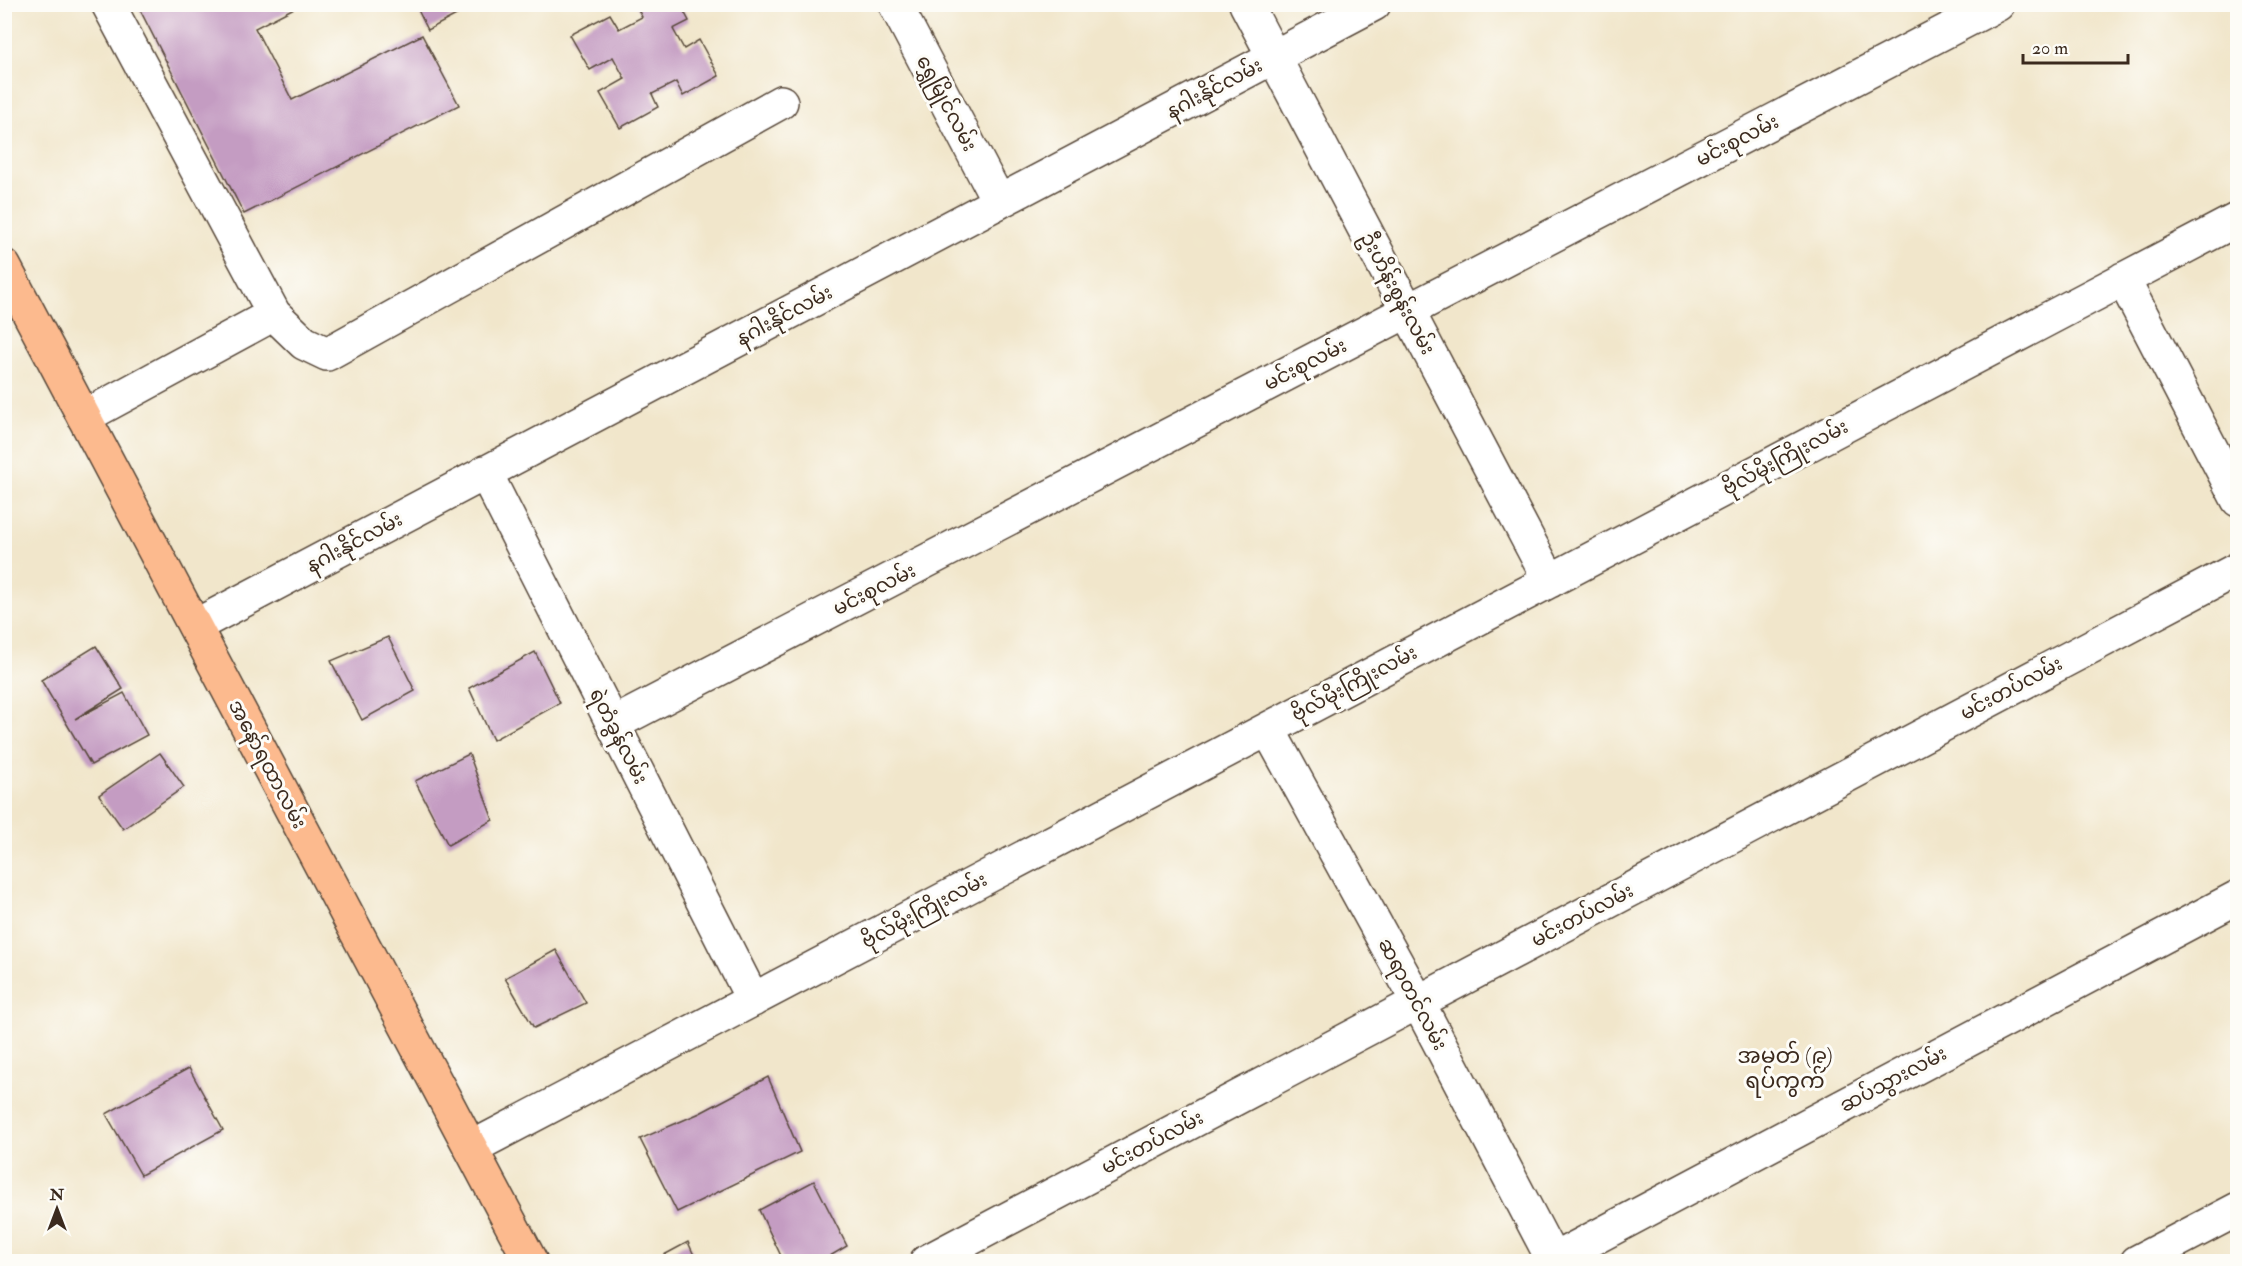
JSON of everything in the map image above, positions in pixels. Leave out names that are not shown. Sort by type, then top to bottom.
[{"type":"main road","name":"အနော်ရထာလမ်း","points":[[4,266],[531,1262]]},
{"type":"street","points":[[108,4],[274,314],[303,343],[327,354],[781,102]]},
{"type":"street","name":"ရွှေမြိုင်လမ်း","points":[[895,4],[999,202]]},
{"type":"street","name":"ဦးဟိန်းစွန်းလမ်း","points":[[1245,4],[1550,581]]},
{"type":"street","name":"နဂါးနိုင်လမ်း","points":[[195,626],[1374,4]]},
{"type":"street","name":"မင်းစုလမ်း","points":[[613,724],[1998,4]]},
{"type":"street","name":"ဗိုလ်မိုးကြိုးလမ်း","points":[[471,1148],[2238,219]]},
{"type":"street","points":[[2122,279],[2238,500]]},
{"type":"street","points":[[84,417],[274,314]]},
{"type":"street","name":"ရဲတံခွန်လမ်း","points":[[485,472],[753,1000]]},
{"type":"street","name":"မင်းတပ်လမ်း","points":[[926,1262],[2238,568]]},
{"type":"street","name":"ဆရာတင်လမ်း","points":[[1268,729],[1418,1002],[1552,1261]]},
{"type":"street","name":"ဆပ်သွားလမ်း","points":[[1552,1261],[2238,897]]},
{"type":"street","points":[[2137,1262],[2238,1209]]},
{"type":"building","points":[[137,4],[302,4],[255,28],[292,100],[422,35],[459,105],[244,214]]},
{"type":"building","points":[[415,4],[477,4],[428,30]]},
{"type":"building","points":[[635,4],[680,4],[689,21],[673,29],[684,49],[699,40],[719,76],[683,96],[676,82],[652,94],[658,107],[620,128],[600,93],[625,79],[613,57],[590,70],[570,35],[610,14],[619,29],[642,17]]},
{"type":"building","points":[[388,637],[415,691],[362,720],[331,661]]},
{"type":"building","points":[[96,646],[123,689],[75,719],[124,693],[147,735],[91,765],[41,680]]},
{"type":"building","points":[[535,652],[560,703],[493,740],[469,688]]},
{"type":"building","points":[[160,753],[184,787],[123,829],[99,795]]},
{"type":"building","points":[[469,754],[493,820],[448,845],[415,781]]},
{"type":"building","points":[[556,950],[586,1003],[534,1028],[505,978]]},
{"type":"building","points":[[189,1068],[223,1130],[141,1175],[106,1114]]},
{"type":"building","points":[[768,1077],[800,1152],[677,1212],[640,1139],[700,1113]]},
{"type":"building","points":[[814,1181],[847,1246],[820,1262],[784,1262],[759,1210]]},
{"type":"building","points":[[688,1242],[697,1262],[651,1262]]},
{"type":"district","name":"အမှတ် (၉) ရပ်ကွက်","points":[[1785,1068]]}]
